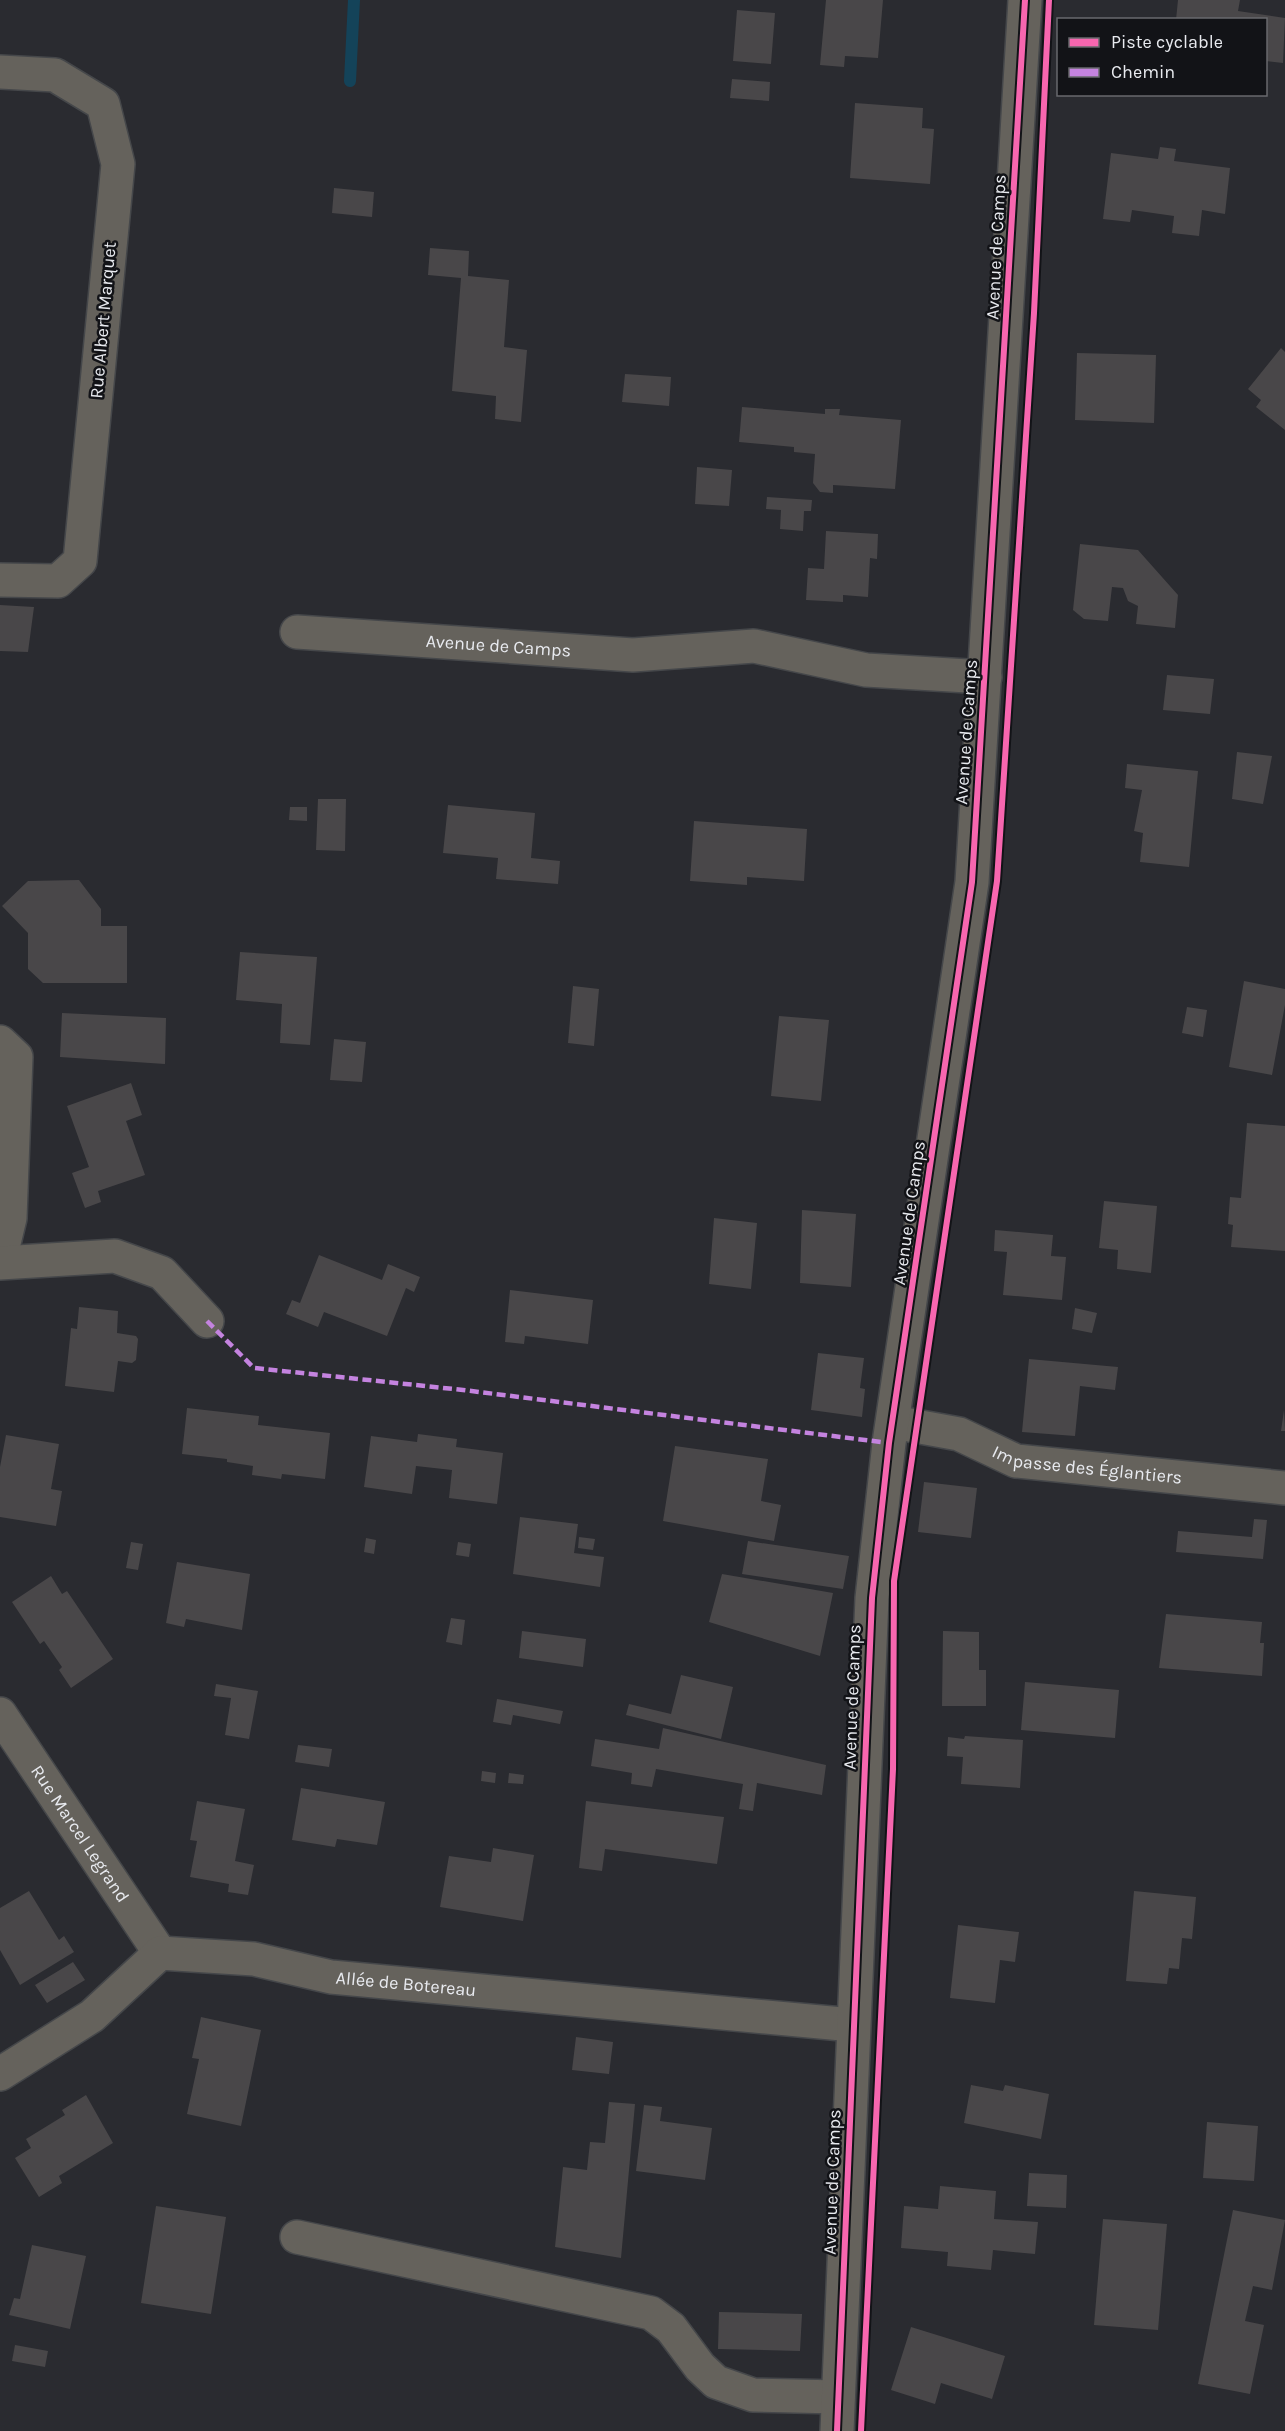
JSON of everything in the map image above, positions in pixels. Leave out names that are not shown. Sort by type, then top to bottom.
[{"type":"street","name":"Avenue de Camps","points":[[837,2431],[872,1598],[893,1422],[972,882],[1025,0]]},
{"type":"street","name":"Rue Albert Marquet","points":[[0,72],[55,75],[103,104],[118,164],[80,561],[58,581],[0,580]]},
{"type":"street","name":"Avenue de Camps","points":[[297,632],[633,655],[754,646],[866,670],[985,677]]},
{"type":"street","points":[[0,1042],[16,1057],[10,1218],[0,1261],[115,1256],[162,1273],[207,1321]]},
{"type":"street","name":"Impasse des Églantiers","points":[[893,1422],[959,1434],[1016,1461],[1285,1488]]},
{"type":"street","name":"Rue Marcel Legrand","points":[[0,1714],[160,1953]]},
{"type":"street","points":[[0,2074],[93,2016],[160,1953]]},
{"type":"street","name":"Allée de Botereau","points":[[160,1953],[254,1959],[331,1977],[853,2025]]},
{"type":"street","points":[[297,2237],[651,2313],[671,2328],[700,2367],[716,2382],[753,2395],[838,2397]]},
{"type":"building","points":[[826,0],[883,0],[878,58],[845,56],[844,67],[820,65]]},
{"type":"building","points":[[1178,0],[1240,0],[1238,11],[1285,18],[1283,63],[1267,61],[1267,18],[1176,18]]},
{"type":"building","points":[[737,10],[775,13],[771,64],[733,61]]},
{"type":"building","points":[[732,79],[770,82],[769,101],[730,98]]},
{"type":"building","points":[[855,103],[923,108],[922,128],[934,129],[930,184],[850,178]]},
{"type":"building","points":[[1160,147],[1176,149],[1174,161],[1230,168],[1225,214],[1202,210],[1199,236],[1172,233],[1174,216],[1132,210],[1130,222],[1103,219],[1111,153],[1158,159]]},
{"type":"building","points":[[334,188],[374,192],[372,217],[332,213]]},
{"type":"building","points":[[430,248],[469,251],[468,276],[509,280],[504,347],[527,350],[521,422],[495,419],[496,396],[452,391],[461,278],[428,275]]},
{"type":"building","points":[[1281,348],[1285,352],[1285,430],[1256,407],[1261,400],[1248,389]]},
{"type":"building","points":[[1077,353],[1156,355],[1154,423],[1075,420]]},
{"type":"building","points":[[625,374],[671,377],[669,406],[622,402]]},
{"type":"building","points":[[742,407],[825,414],[825,409],[840,409],[839,415],[901,420],[895,489],[833,485],[833,493],[820,492],[813,483],[815,454],[794,452],[794,447],[739,442]]},
{"type":"building","points":[[697,467],[732,470],[729,506],[695,504]]},
{"type":"building","points":[[767,497],[812,500],[811,511],[804,511],[803,531],[780,529],[781,510],[766,509]]},
{"type":"building","points":[[826,531],[878,534],[877,559],[870,558],[868,597],[843,595],[843,602],[806,600],[808,568],[824,569]]},
{"type":"building","points":[[1080,544],[1138,550],[1178,595],[1175,628],[1136,624],[1138,606],[1128,601],[1123,588],[1112,587],[1108,621],[1084,619],[1073,610]]},
{"type":"building","points":[[0,605],[34,607],[28,652],[0,651]]},
{"type":"building","points":[[1167,675],[1214,679],[1210,714],[1163,710]]},
{"type":"building","points":[[1237,752],[1272,756],[1263,804],[1232,799]]},
{"type":"building","points":[[1127,764],[1198,771],[1189,867],[1140,862],[1143,833],[1134,831],[1142,790],[1125,788]]},
{"type":"building","points":[[318,799],[346,799],[345,851],[316,850]]},
{"type":"building","points":[[448,805],[535,813],[531,858],[560,861],[558,884],[496,879],[498,858],[443,853]]},
{"type":"building","points":[[290,807],[307,807],[307,821],[289,820]]},
{"type":"building","points":[[694,821],[807,829],[804,881],[747,877],[747,885],[690,881]]},
{"type":"building","points":[[79,880],[101,909],[101,926],[127,926],[127,983],[43,983],[28,969],[28,933],[2,906],[28,881]]},
{"type":"building","points":[[240,952],[317,957],[310,1045],[280,1043],[282,1004],[236,1000]]},
{"type":"building","points":[[1244,981],[1285,989],[1285,1005],[1272,1075],[1229,1067]]},
{"type":"building","points":[[573,986],[599,989],[594,1046],[568,1043]]},
{"type":"building","points":[[1187,1007],[1207,1010],[1203,1037],[1182,1033]]},
{"type":"building","points":[[62,1013],[166,1018],[165,1064],[60,1057]]},
{"type":"building","points":[[779,1016],[829,1020],[821,1101],[771,1096]]},
{"type":"building","points":[[334,1039],[366,1042],[362,1082],[330,1080]]},
{"type":"building","points":[[131,1083],[142,1115],[126,1121],[145,1175],[98,1191],[101,1202],[85,1208],[72,1173],[89,1167],[67,1106]]},
{"type":"building","points":[[1247,1123],[1285,1126],[1285,1251],[1231,1247],[1233,1225],[1228,1224],[1230,1197],[1241,1198]]},
{"type":"building","points":[[1104,1201],[1157,1206],[1151,1273],[1117,1269],[1118,1250],[1099,1248]]},
{"type":"building","points":[[802,1210],[856,1214],[851,1287],[800,1283]]},
{"type":"building","points":[[714,1218],[757,1223],[751,1289],[709,1284]]},
{"type":"building","points":[[995,1230],[1053,1235],[1051,1256],[1066,1257],[1062,1300],[1003,1295],[1007,1252],[994,1251]]},
{"type":"building","points":[[319,1255],[382,1280],[388,1264],[420,1277],[414,1292],[406,1288],[387,1336],[324,1312],[318,1327],[286,1314],[292,1300],[300,1303]]},
{"type":"building","points":[[510,1290],[593,1300],[588,1344],[525,1336],[524,1344],[505,1342]]},
{"type":"building","points":[[79,1307],[118,1311],[117,1333],[136,1336],[138,1339],[136,1360],[132,1363],[118,1361],[114,1392],[65,1386],[71,1328],[77,1329]]},
{"type":"building","points":[[1075,1308],[1097,1313],[1092,1333],[1072,1329]]},
{"type":"building","points":[[818,1353],[864,1358],[860,1388],[865,1389],[862,1417],[811,1410]]},
{"type":"building","points":[[1029,1359],[1118,1367],[1115,1390],[1080,1386],[1075,1436],[1022,1432]]},
{"type":"building","points":[[187,1408],[259,1416],[258,1425],[330,1433],[325,1479],[282,1474],[281,1479],[252,1475],[253,1466],[227,1462],[227,1459],[182,1454]]},
{"type":"building","points":[[1284,1410],[1285,1431],[1281,1431]]},
{"type":"building","points":[[418,1434],[457,1439],[456,1447],[503,1453],[497,1504],[449,1498],[452,1470],[416,1466],[412,1494],[364,1487],[371,1436],[417,1442]]},
{"type":"building","points":[[6,1435],[59,1444],[51,1489],[62,1491],[56,1526],[0,1517],[0,1467]]},
{"type":"building","points":[[675,1446],[768,1459],[761,1501],[781,1505],[774,1541],[663,1521]]},
{"type":"building","points":[[924,1482],[977,1488],[971,1538],[918,1532]]},
{"type":"building","points":[[520,1517],[578,1524],[574,1553],[604,1557],[600,1587],[513,1574]]},
{"type":"building","points":[[1254,1519],[1267,1520],[1263,1559],[1176,1552],[1178,1531],[1252,1537]]},
{"type":"building","points":[[579,1537],[595,1539],[593,1550],[578,1548]]},
{"type":"building","points":[[366,1538],[376,1540],[374,1554],[364,1552]]},
{"type":"building","points":[[748,1541],[849,1556],[843,1589],[742,1574]]},
{"type":"building","points":[[131,1542],[143,1544],[138,1570],[126,1568]]},
{"type":"building","points":[[458,1542],[471,1544],[469,1557],[456,1555]]},
{"type":"building","points":[[177,1562],[250,1574],[242,1630],[186,1619],[184,1627],[166,1623]]},
{"type":"building","points":[[722,1574],[833,1593],[820,1656],[709,1622]]},
{"type":"building","points":[[51,1576],[62,1594],[67,1591],[113,1659],[71,1688],[59,1670],[62,1667],[44,1641],[40,1644],[12,1602]]},
{"type":"building","points":[[1166,1614],[1262,1622],[1260,1643],[1264,1643],[1262,1676],[1159,1668]]},
{"type":"building","points":[[451,1618],[465,1620],[462,1645],[446,1642]]},
{"type":"building","points":[[522,1631],[586,1639],[583,1667],[519,1658]]},
{"type":"building","points":[[943,1631],[979,1632],[979,1670],[986,1670],[986,1706],[942,1706]]},
{"type":"building","points":[[681,1675],[733,1687],[721,1739],[626,1715],[629,1704],[671,1714]]},
{"type":"building","points":[[1025,1682],[1119,1690],[1115,1738],[1021,1730]]},
{"type":"building","points":[[216,1684],[258,1691],[249,1739],[225,1735],[231,1698],[214,1696]]},
{"type":"building","points":[[497,1699],[563,1711],[560,1724],[513,1715],[511,1725],[493,1722]]},
{"type":"building","points":[[663,1728],[826,1765],[822,1795],[757,1783],[753,1811],[739,1809],[743,1784],[656,1769],[652,1787],[631,1784],[632,1773],[591,1766],[595,1739],[659,1749]]},
{"type":"building","points":[[965,1736],[1023,1740],[1020,1788],[961,1784],[963,1757],[947,1756],[948,1737],[964,1739]]},
{"type":"building","points":[[298,1745],[332,1749],[329,1767],[295,1762]]},
{"type":"building","points":[[482,1771],[496,1773],[495,1783],[481,1781]]},
{"type":"building","points":[[509,1773],[524,1775],[523,1784],[508,1783]]},
{"type":"building","points":[[301,1788],[385,1802],[377,1845],[337,1839],[335,1847],[292,1840]]},
{"type":"building","points":[[197,1801],[245,1809],[235,1861],[254,1865],[248,1895],[228,1892],[229,1884],[190,1877],[197,1841],[190,1840]]},
{"type":"building","points":[[586,1801],[724,1817],[717,1864],[605,1849],[602,1871],[579,1868]]},
{"type":"building","points":[[493,1848],[534,1855],[523,1921],[440,1907],[449,1856],[491,1862]]},
{"type":"building","points":[[29,1891],[59,1940],[64,1936],[74,1952],[20,1985],[0,1950],[0,1908]]},
{"type":"building","points":[[1134,1891],[1196,1897],[1192,1939],[1182,1938],[1179,1969],[1169,1968],[1167,1984],[1126,1981]]},
{"type":"building","points":[[958,1925],[1019,1932],[1015,1962],[1000,1960],[995,2003],[950,1998]]},
{"type":"building","points":[[73,1962],[85,1980],[47,2003],[35,1985]]},
{"type":"building","points":[[201,2017],[261,2030],[241,2126],[187,2114],[199,2059],[192,2058]]},
{"type":"building","points":[[576,2037],[613,2042],[609,2074],[572,2070]]},
{"type":"building","points":[[971,2085],[1003,2091],[1005,2085],[1049,2094],[1041,2139],[964,2123]]},
{"type":"building","points":[[86,2095],[113,2143],[59,2176],[62,2183],[39,2197],[15,2158],[31,2148],[26,2139],[65,2115],[62,2110]]},
{"type":"building","points":[[609,2102],[635,2104],[621,2258],[555,2247],[563,2167],[587,2170],[590,2142],[605,2143]]},
{"type":"building","points":[[644,2105],[662,2107],[660,2121],[712,2128],[705,2180],[636,2171]]},
{"type":"building","points":[[1207,2122],[1258,2126],[1254,2181],[1203,2178]]},
{"type":"building","points":[[1029,2173],[1067,2175],[1066,2208],[1027,2206]]},
{"type":"building","points":[[940,2186],[996,2191],[994,2219],[1038,2222],[1035,2254],[993,2250],[991,2270],[947,2266],[948,2252],[901,2248],[904,2206],[938,2209]]},
{"type":"building","points":[[156,2206],[226,2217],[211,2314],[141,2303]]},
{"type":"building","points":[[1233,2210],[1285,2220],[1272,2290],[1253,2286],[1245,2321],[1264,2325],[1250,2394],[1198,2384]]},
{"type":"building","points":[[1103,2219],[1167,2224],[1158,2330],[1094,2325]]},
{"type":"building","points":[[32,2245],[86,2256],[70,2329],[9,2315],[14,2298],[20,2299]]},
{"type":"building","points":[[719,2312],[802,2314],[800,2351],[718,2349]]},
{"type":"building","points":[[911,2327],[1005,2356],[992,2399],[941,2383],[935,2404],[891,2390]]},
{"type":"building","points":[[15,2345],[48,2351],[45,2367],[12,2361]]},
{"type":"waterway","points":[[350,81],[354,0]]},
{"type":"marked path","points":[[207,1321],[254,1368],[463,1390],[889,1443]]},
{"type":"cycle path","points":[[837,2431],[872,1598],[889,1443],[972,882],[1025,0]]},
{"type":"cycle path","points":[[861,2431],[893,1769],[894,1581],[997,881],[1034,313],[1049,0]]}]
